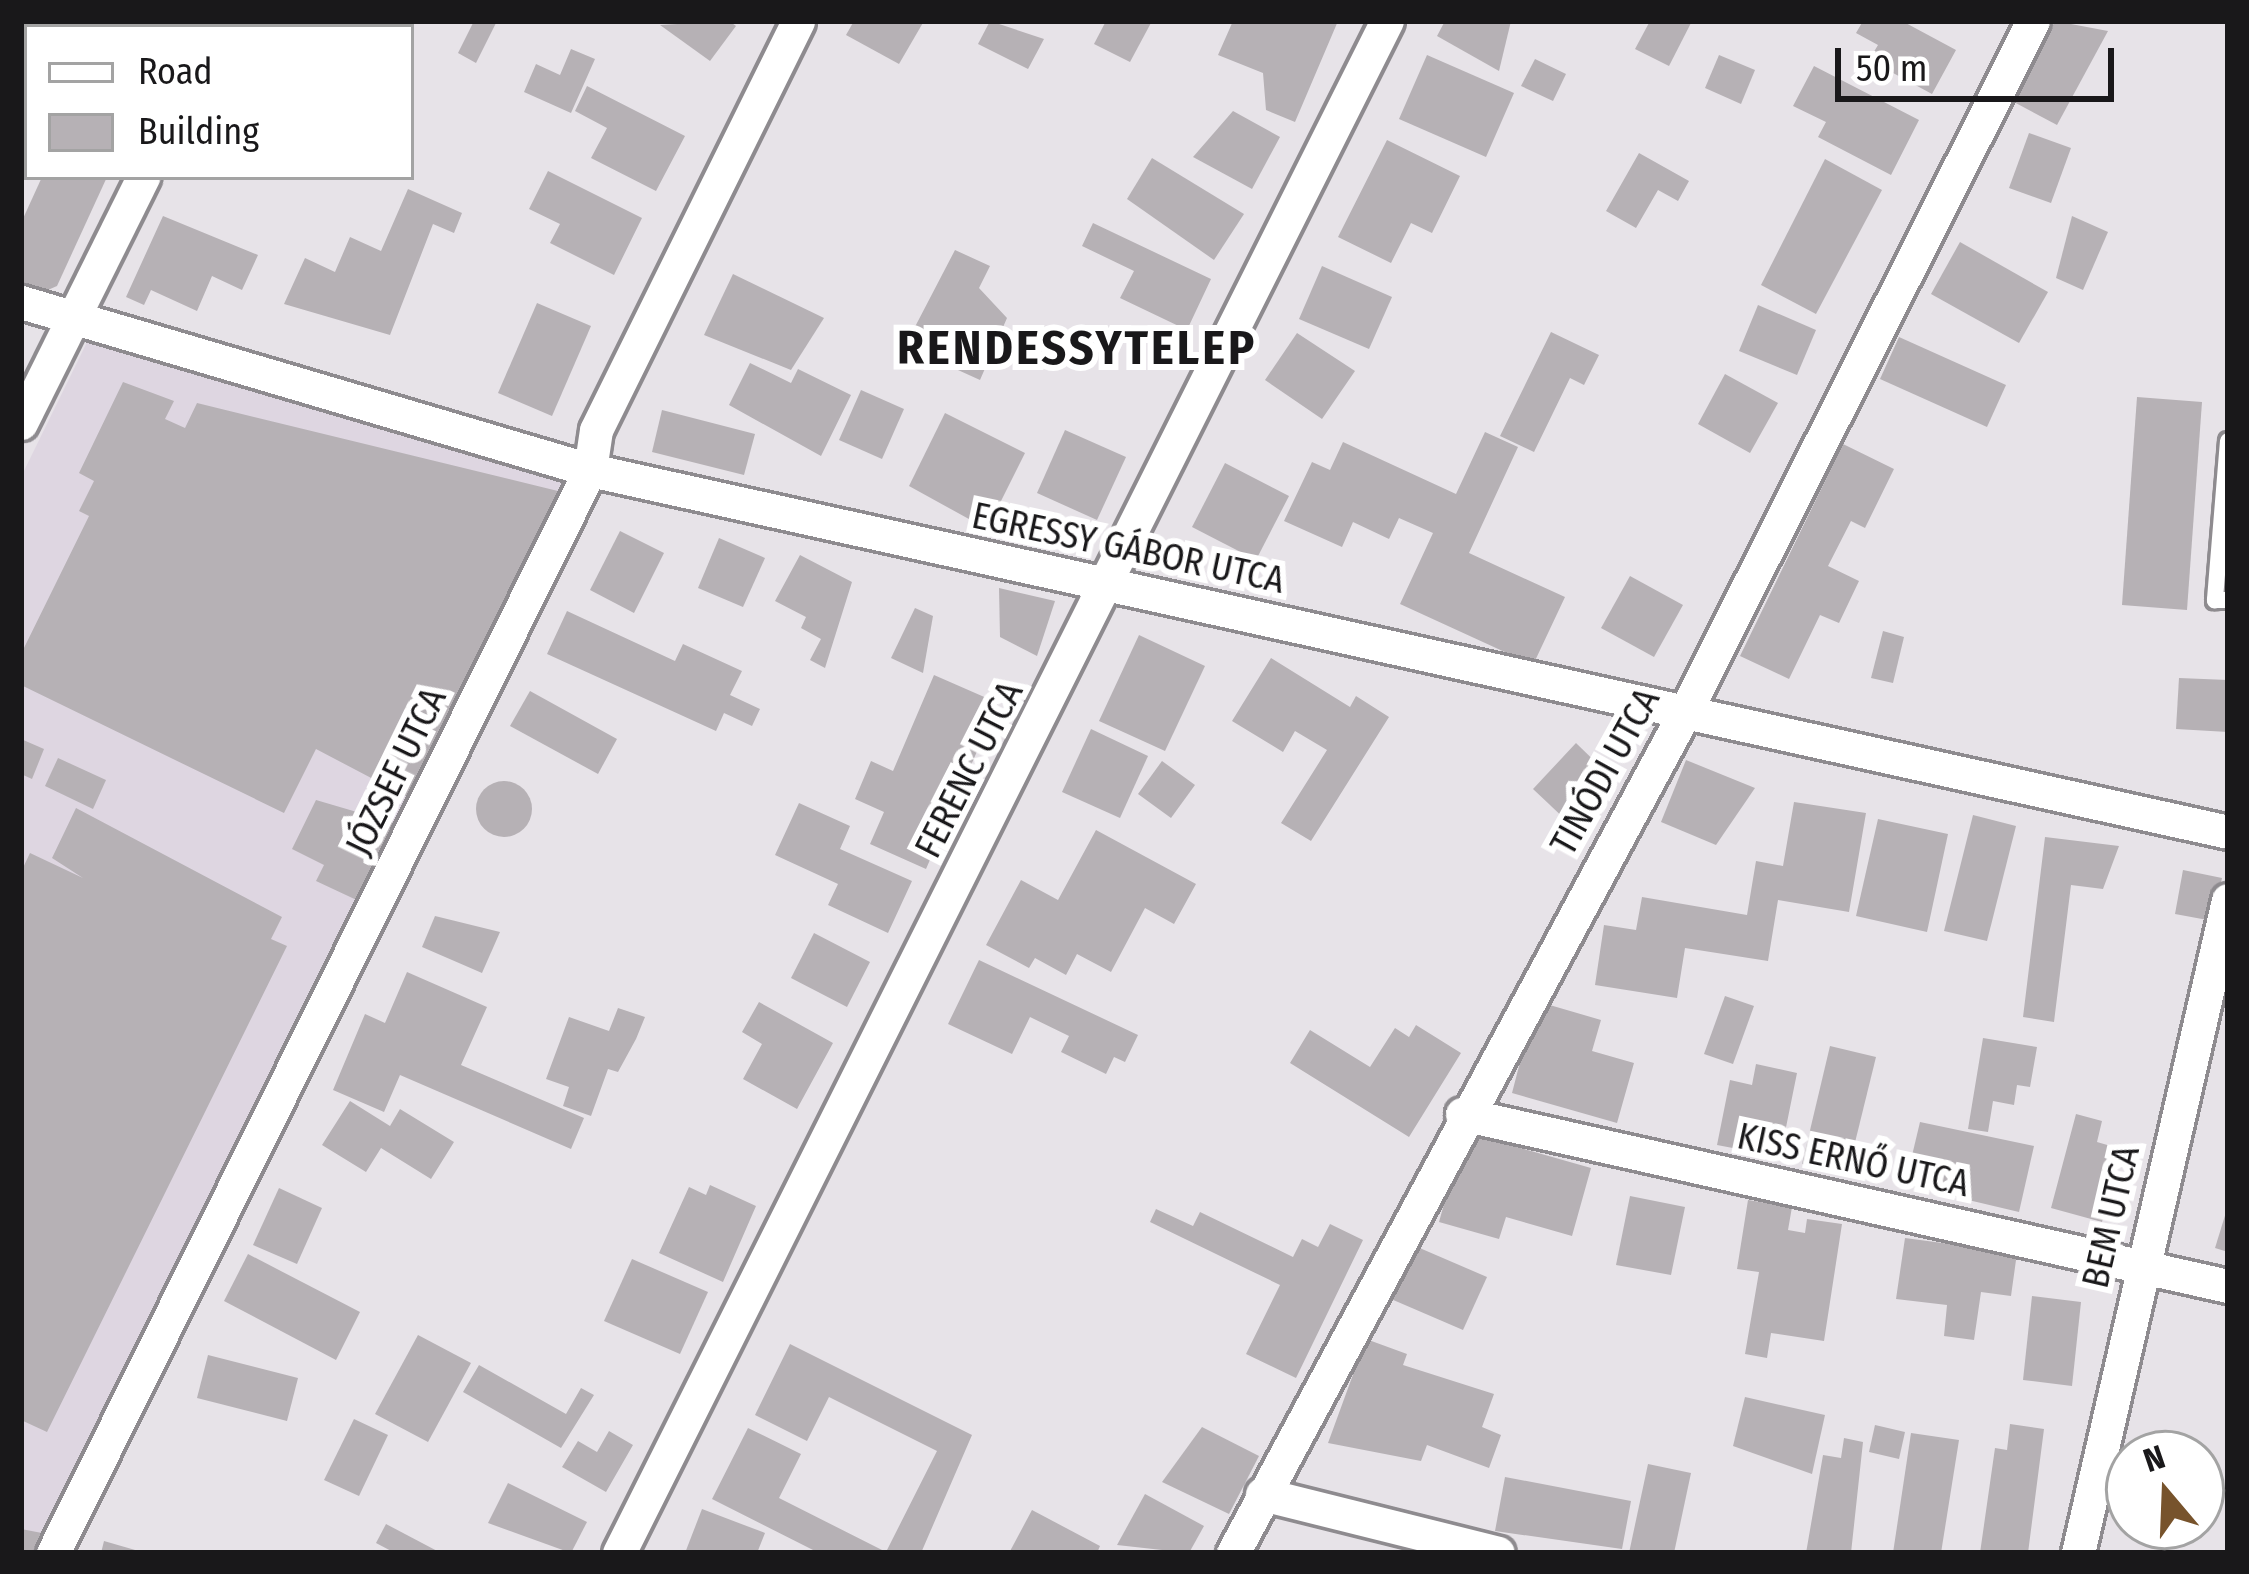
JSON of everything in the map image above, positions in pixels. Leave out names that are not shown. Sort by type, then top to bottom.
[{"type":"street","name":"JÓZSEF UTCA","points":[[53,1553],[590,470],[596,430],[798,21]]},
{"type":"street","name":"FERENC UTCA","points":[[619,1553],[1388,21]]},
{"type":"street","name":"TINÓDI UTCA","points":[[1232,1553],[1462,1114],[1686,710],[2033,21]]},
{"type":"street","points":[[21,423],[142,180]]},
{"type":"street","name":"EGRESSY GÁBOR UTCA","points":[[21,302],[71,321],[590,470],[2228,832]]},
{"type":"street","name":"BEM UTCA","points":[[2078,1553],[2140,1264],[2228,900]]},
{"type":"street","name":"KISS ERNŐ UTCA","points":[[1462,1114],[2228,1286]]},
{"type":"street","points":[[1262,1495],[1498,1553]]},
{"type":"lane","points":[[2228,442],[2215,600],[2228,600]]},
{"type":"shaded area","points":[[91,334],[566,482],[35,1553],[21,1553],[21,477]]},
{"type":"building","points":[[21,21],[122,21],[24,24],[24,37]]},
{"type":"building","points":[[474,21],[497,21],[476,63],[458,53]]},
{"type":"building","points":[[729,21],[736,26],[710,61],[660,25]]},
{"type":"building","points":[[854,21],[924,21],[899,64],[846,35]]},
{"type":"building","points":[[990,21],[1044,39],[1028,69],[978,44]]},
{"type":"building","points":[[1106,21],[1152,21],[1130,62],[1094,44]]},
{"type":"building","points":[[1233,21],[1338,21],[1295,122],[1266,110],[1263,73],[1218,55]]},
{"type":"building","points":[[1445,21],[1511,21],[1499,71],[1437,36]]},
{"type":"building","points":[[1650,21],[1692,21],[1669,66],[1635,49]]},
{"type":"building","points":[[1863,21],[1902,21],[1956,50],[1932,94],[1869,60],[1878,45],[1856,33]]},
{"type":"building","points":[[2055,21],[2108,31],[2057,125],[2012,101]]},
{"type":"building","points":[[571,49],[595,59],[571,113],[524,92],[536,64],[560,75]]},
{"type":"building","points":[[1427,55],[1514,93],[1486,157],[1399,119]]},
{"type":"building","points":[[1719,55],[1755,70],[1741,104],[1705,88]]},
{"type":"building","points":[[1535,59],[1566,74],[1553,101],[1521,86]]},
{"type":"building","points":[[1814,66],[1919,120],[1891,175],[1818,137],[1826,122],[1793,106]]},
{"type":"building","points":[[587,86],[685,136],[656,191],[591,158],[607,128],[575,111]]},
{"type":"building","points":[[1233,111],[1280,137],[1252,189],[1193,157]]},
{"type":"building","points":[[2029,133],[2071,148],[2051,203],[2009,188]]},
{"type":"building","points":[[1387,140],[1460,176],[1432,233],[1411,223],[1391,263],[1338,237]]},
{"type":"building","points":[[1639,153],[1689,181],[1678,201],[1658,190],[1636,228],[1606,211]]},
{"type":"building","points":[[1152,158],[1244,214],[1214,260],[1127,199]]},
{"type":"building","points":[[1825,159],[1882,190],[1816,314],[1761,285]]},
{"type":"building","points":[[548,171],[642,218],[614,275],[550,243],[560,224],[529,209]]},
{"type":"building","points":[[41,180],[106,180],[57,286],[41,293],[21,287],[21,223]]},
{"type":"building","points":[[408,189],[462,213],[454,233],[433,224],[390,335],[284,304],[305,258],[335,272],[350,237],[381,251]]},
{"type":"building","points":[[163,216],[258,255],[242,290],[212,276],[197,311],[151,290],[144,305],[126,297]]},
{"type":"building","points":[[2072,216],[2108,232],[2083,290],[2056,278]]},
{"type":"building","points":[[1093,223],[1211,279],[1187,330],[1120,298],[1134,271],[1082,246]]},
{"type":"building","points":[[1960,242],[2048,292],[2019,343],[1931,294]]},
{"type":"building","points":[[955,250],[990,266],[979,288],[1007,318],[980,380],[905,346]]},
{"type":"building","points":[[1322,266],[1392,297],[1369,349],[1299,319]]},
{"type":"building","points":[[733,274],[824,318],[791,370],[704,335]]},
{"type":"building","points":[[537,303],[591,326],[552,416],[498,393]]},
{"type":"building","points":[[1758,305],[1816,330],[1797,375],[1739,351]]},
{"type":"building","points":[[1551,332],[1599,355],[1584,385],[1570,378],[1534,452],[1500,436]]},
{"type":"building","points":[[1297,333],[1355,371],[1322,419],[1265,380]]},
{"type":"building","points":[[1899,337],[2006,385],[1987,427],[1880,379]]},
{"type":"building","points":[[750,363],[791,383],[798,369],[851,395],[821,456],[729,405]]},
{"type":"building","points":[[1725,374],[1778,403],[1750,453],[1698,424]]},
{"type":"building","points":[[123,382],[174,401],[165,419],[185,428],[197,403],[566,493],[415,801],[316,749],[284,813],[21,685],[21,654],[89,516],[79,511],[94,481],[79,473]]},
{"type":"building","points":[[861,390],[904,409],[882,459],[839,440]]},
{"type":"building","points":[[2137,397],[2202,402],[2187,610],[2122,605]]},
{"type":"building","points":[[662,410],[755,434],[744,475],[652,452]]},
{"type":"building","points":[[945,413],[1025,453],[987,529],[909,486]]},
{"type":"building","points":[[1065,430],[1126,457],[1097,520],[1037,493]]},
{"type":"building","points":[[1485,432],[1518,447],[1469,553],[1565,597],[1533,665],[1400,604],[1433,533],[1399,518],[1389,539],[1353,522],[1342,547],[1284,521],[1312,462],[1330,470],[1343,442],[1456,494]]},
{"type":"building","points":[[1843,444],[1894,469],[1865,528],[1851,521],[1828,566],[1859,581],[1839,623],[1820,615],[1789,679],[1740,656]]},
{"type":"building","points":[[1225,463],[1289,496],[1256,560],[1192,527]]},
{"type":"building","points":[[620,531],[664,553],[634,613],[590,590]]},
{"type":"building","points":[[719,538],[765,558],[743,607],[698,588]]},
{"type":"building","points":[[800,555],[852,582],[825,668],[810,660],[821,639],[801,628],[806,617],[775,601]]},
{"type":"building","points":[[1630,576],[1683,605],[1654,657],[1601,628]]},
{"type":"building","points":[[999,588],[1055,601],[1037,656],[1000,637]]},
{"type":"building","points":[[915,608],[933,616],[923,673],[891,658]]},
{"type":"building","points":[[567,611],[675,661],[683,644],[742,671],[730,695],[760,709],[752,726],[724,713],[716,731],[547,654]]},
{"type":"building","points":[[1883,631],[1904,637],[1893,683],[1871,678]]},
{"type":"building","points":[[1139,635],[1205,666],[1165,751],[1099,721]]},
{"type":"building","points":[[1271,658],[1350,707],[1356,696],[1389,717],[1311,841],[1281,823],[1327,750],[1295,731],[1283,752],[1232,721]]},
{"type":"building","points":[[934,675],[998,703],[926,869],[870,844],[884,812],[855,799],[871,761],[893,771]]},
{"type":"building","points":[[2179,678],[2228,680],[2228,732],[2176,729]]},
{"type":"building","points":[[530,691],[617,739],[598,774],[510,726]]},
{"type":"building","points":[[1091,729],[1148,756],[1120,818],[1062,792]]},
{"type":"building","points":[[21,739],[44,749],[32,779],[21,774]]},
{"type":"building","points":[[1576,743],[1611,777],[1568,822],[1533,789]]},
{"type":"building","points":[[58,758],[106,780],[93,809],[45,786]]},
{"type":"building","points":[[1686,760],[1755,788],[1716,845],[1661,822]]},
{"type":"building","points":[[1162,761],[1195,785],[1171,818],[1138,794]]},
{"type":"building","points":[[504,781],[524,789],[532,809],[524,829],[504,837],[484,829],[476,809],[484,789]]},
{"type":"building","points":[[316,800],[401,825],[363,903],[316,881],[324,865],[292,849]]},
{"type":"building","points":[[1794,802],[1866,813],[1849,912],[1778,900],[1768,961],[1685,948],[1677,998],[1595,985],[1604,925],[1636,930],[1642,897],[1747,915],[1756,861],[1783,866]]},
{"type":"building","points":[[799,803],[850,826],[840,849],[912,881],[888,933],[828,905],[838,884],[775,855]]},
{"type":"building","points":[[76,808],[282,917],[271,939],[287,946],[47,1432],[21,1420],[21,872],[30,853],[83,878],[52,858]]},
{"type":"building","points":[[1973,815],[2016,826],[1987,941],[1944,931]]},
{"type":"building","points":[[1878,819],[1948,834],[1927,932],[1856,916]]},
{"type":"building","points":[[1096,830],[1196,884],[1174,924],[1145,908],[1111,972],[1077,954],[1066,975],[1035,958],[1029,968],[986,945],[1021,880],[1058,900]]},
{"type":"building","points":[[2045,837],[2119,846],[2103,889],[2071,885],[2054,1022],[2023,1017]]},
{"type":"building","points":[[2183,870],[2222,878],[2213,921],[2175,914]]},
{"type":"building","points":[[435,916],[500,932],[482,973],[422,947]]},
{"type":"building","points":[[814,933],[870,962],[847,1007],[791,978]]},
{"type":"building","points":[[979,960],[1138,1035],[1125,1062],[1114,1057],[1106,1074],[1061,1052],[1069,1036],[1030,1017],[1012,1054],[948,1024]]},
{"type":"building","points":[[407,972],[487,1007],[461,1065],[584,1118],[571,1149],[400,1075],[384,1112],[333,1090],[365,1014],[385,1023]]},
{"type":"building","points":[[1725,996],[1754,1006],[1733,1064],[1704,1054]]},
{"type":"building","points":[[1536,1001],[1601,1020],[1592,1051],[1634,1063],[1617,1123],[1512,1093]]},
{"type":"building","points":[[759,1002],[833,1043],[797,1109],[743,1079],[762,1044],[742,1032]]},
{"type":"building","points":[[618,1008],[645,1017],[618,1072],[608,1069],[591,1116],[563,1106],[569,1087],[546,1079],[569,1017],[609,1031]]},
{"type":"building","points":[[1416,1025],[1461,1053],[1409,1137],[1290,1063],[1310,1030],[1370,1067],[1395,1028],[1409,1037]]},
{"type":"building","points":[[1983,1038],[2037,1047],[2030,1087],[2017,1085],[2014,1105],[1993,1101],[1988,1132],[1968,1129]]},
{"type":"building","points":[[1830,1046],[1876,1057],[1847,1175],[1802,1164]]},
{"type":"building","points":[[1756,1064],[1797,1073],[1780,1157],[1717,1145],[1730,1080],[1752,1085]]},
{"type":"building","points":[[350,1101],[390,1126],[400,1109],[454,1142],[431,1179],[381,1148],[366,1172],[322,1145]]},
{"type":"building","points":[[2076,1114],[2102,1121],[2097,1142],[2121,1149],[2102,1222],[2051,1208]]},
{"type":"building","points":[[1920,1122],[2034,1146],[2019,1212],[1905,1185]]},
{"type":"building","points":[[1464,1132],[1591,1168],[1572,1236],[1506,1217],[1499,1239],[1439,1222]]},
{"type":"building","points":[[710,1185],[756,1206],[723,1282],[659,1253],[689,1187],[706,1195]]},
{"type":"building","points":[[279,1188],[322,1208],[297,1264],[253,1245]]},
{"type":"building","points":[[1630,1196],[1685,1207],[1671,1275],[1616,1265]]},
{"type":"building","points":[[1748,1200],[1792,1207],[1788,1230],[1805,1233],[1807,1219],[1842,1224],[1824,1341],[1771,1333],[1767,1358],[1745,1354],[1759,1272],[1737,1269]]},
{"type":"building","points":[[1156,1209],[1193,1226],[1200,1212],[1293,1257],[1302,1239],[1318,1247],[1330,1224],[1363,1240],[1296,1378],[1246,1354],[1280,1285],[1150,1222]]},
{"type":"building","points":[[2228,1209],[2228,1252],[2215,1248]]},
{"type":"building","points":[[1905,1238],[2017,1253],[2011,1296],[1981,1292],[1974,1340],[1944,1336],[1947,1305],[1896,1299]]},
{"type":"building","points":[[1415,1246],[1487,1277],[1463,1330],[1391,1299]]},
{"type":"building","points":[[248,1254],[360,1312],[336,1360],[224,1301]]},
{"type":"building","points":[[632,1259],[708,1292],[680,1354],[604,1321]]},
{"type":"building","points":[[2032,1296],[2081,1302],[2072,1386],[2023,1380]]},
{"type":"building","points":[[418,1335],[471,1363],[428,1442],[375,1414]]},
{"type":"building","points":[[1366,1339],[1407,1354],[1403,1365],[1494,1394],[1482,1427],[1501,1435],[1489,1468],[1427,1445],[1421,1461],[1328,1443]]},
{"type":"building","points":[[790,1344],[972,1435],[921,1553],[819,1553],[712,1499],[748,1428],[801,1454],[779,1498],[886,1552],[937,1451],[829,1397],[807,1441],[755,1415]]},
{"type":"building","points":[[208,1355],[298,1378],[287,1421],[197,1398]]},
{"type":"building","points":[[479,1365],[566,1414],[581,1388],[594,1395],[561,1448],[463,1392]]},
{"type":"building","points":[[1745,1397],[1825,1415],[1812,1474],[1733,1446]]},
{"type":"building","points":[[354,1419],[388,1435],[359,1496],[324,1480]]},
{"type":"building","points":[[2010,1424],[2044,1429],[2028,1553],[1980,1553],[1995,1448],[2007,1450]]},
{"type":"building","points":[[1875,1425],[1905,1432],[1899,1459],[1869,1452]]},
{"type":"building","points":[[1202,1427],[1259,1456],[1229,1514],[1162,1482]]},
{"type":"building","points":[[609,1431],[633,1445],[606,1492],[562,1467],[578,1441],[597,1452]]},
{"type":"building","points":[[1911,1433],[1959,1440],[1941,1553],[1893,1553]]},
{"type":"building","points":[[1844,1438],[1863,1442],[1851,1553],[1806,1553],[1823,1455],[1841,1458]]},
{"type":"building","points":[[1648,1464],[1691,1473],[1674,1553],[1629,1553]]},
{"type":"building","points":[[1505,1477],[1631,1501],[1622,1549],[1495,1531]]},
{"type":"building","points":[[508,1483],[587,1522],[571,1553],[488,1523]]},
{"type":"building","points":[[1145,1494],[1204,1526],[1189,1553],[1117,1545]]},
{"type":"building","points":[[702,1509],[765,1533],[757,1553],[685,1553]]},
{"type":"building","points":[[1032,1510],[1100,1546],[1097,1553],[1009,1553]]},
{"type":"building","points":[[386,1524],[441,1553],[395,1553],[376,1543]]},
{"type":"building","points":[[21,1529],[42,1533],[33,1553],[21,1553]]},
{"type":"building","points":[[104,1541],[142,1552],[142,1553],[101,1553]]},
{"type":"district","name":"RENDESSYTELEP","points":[[1077,349]]}]
